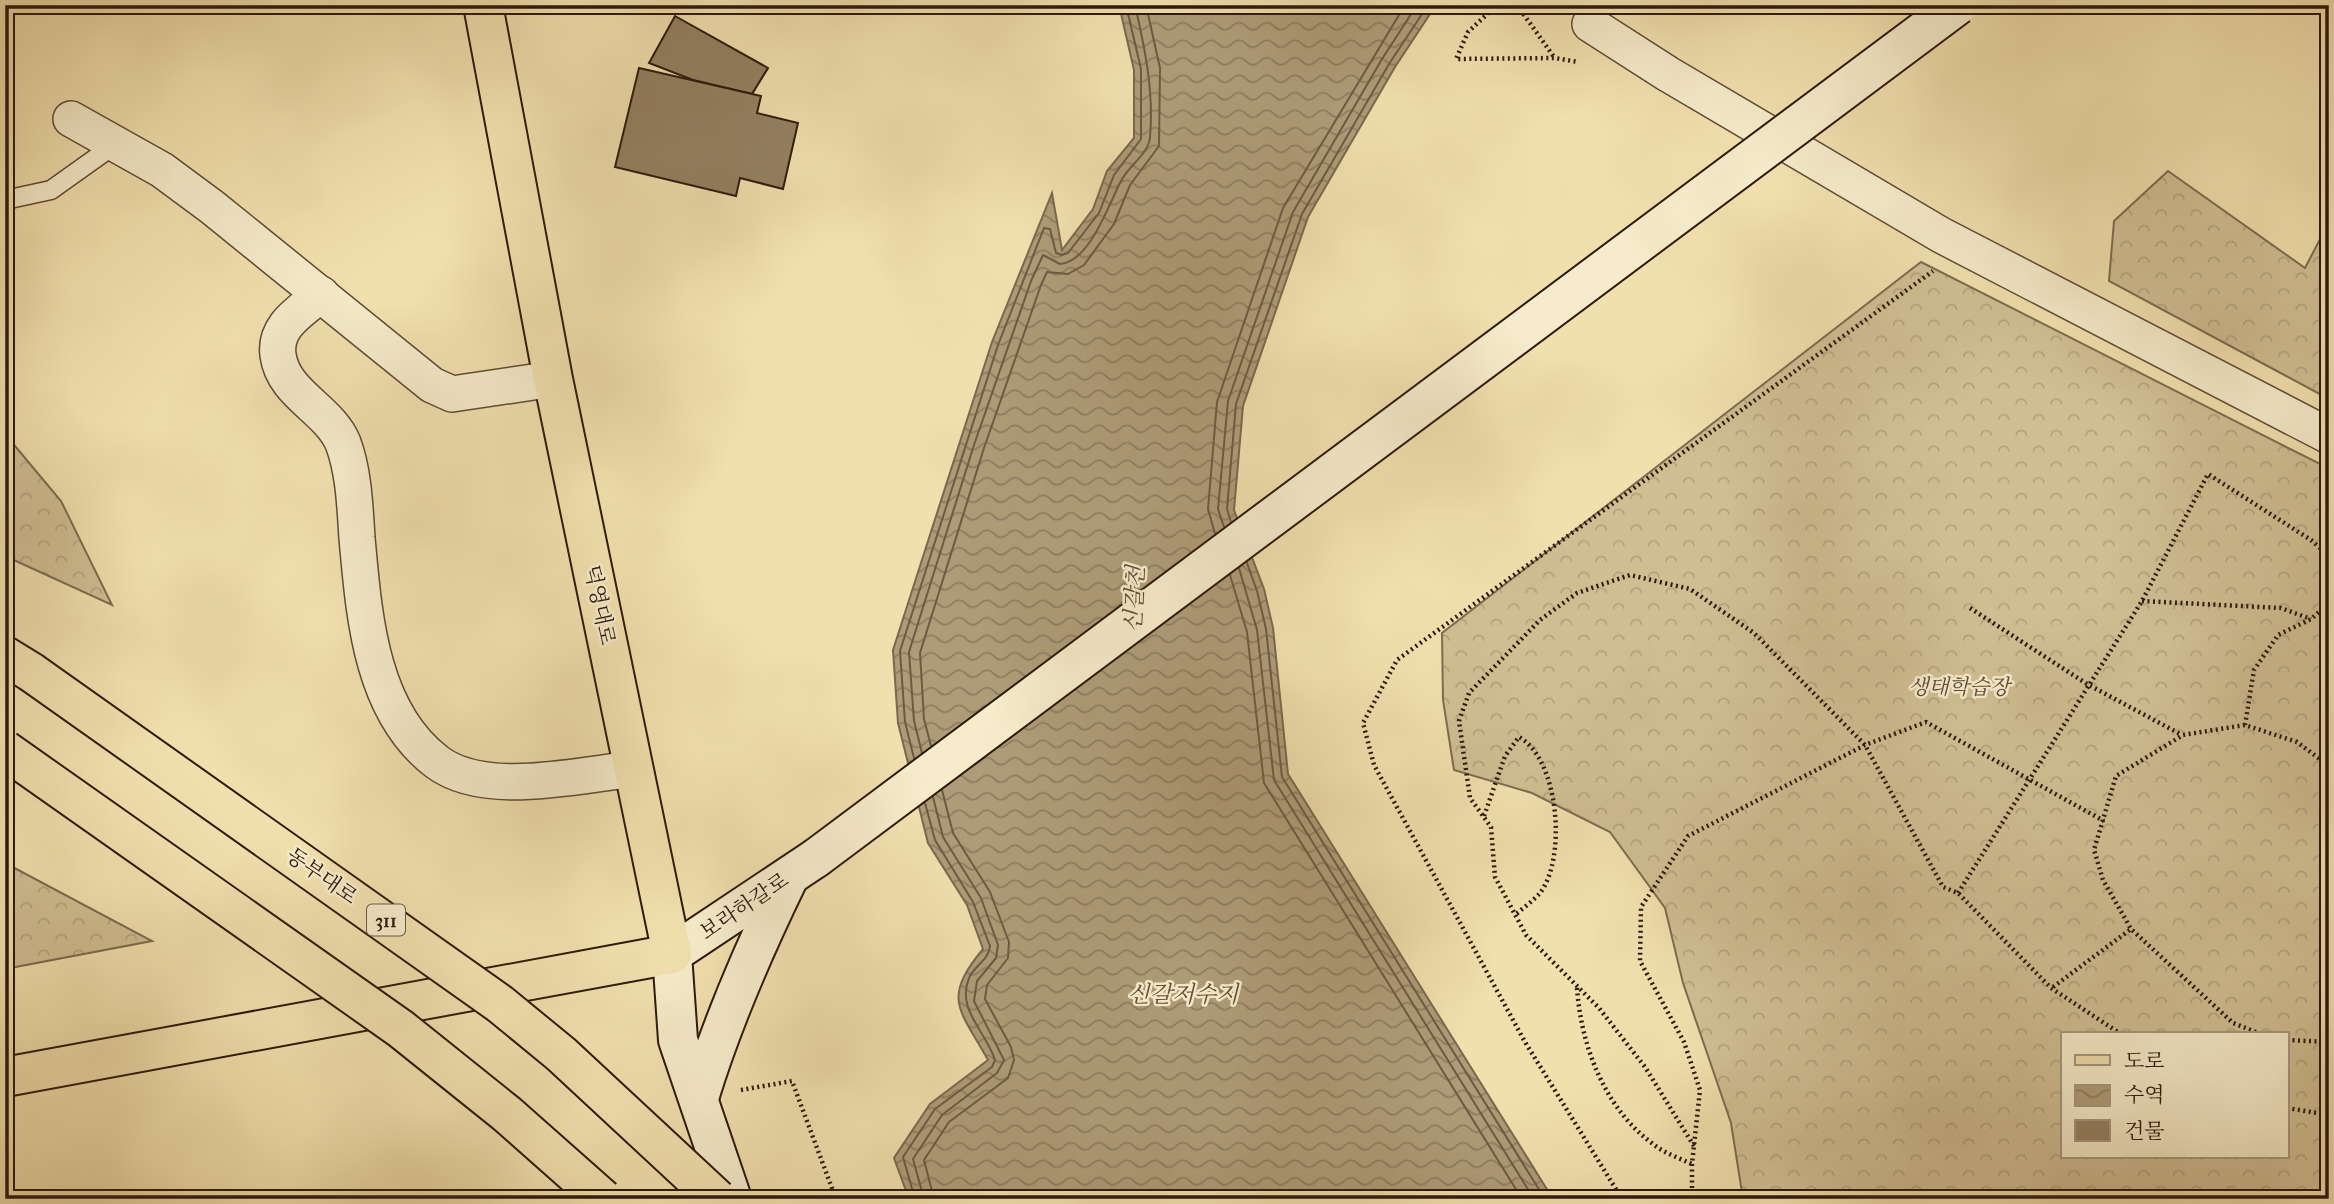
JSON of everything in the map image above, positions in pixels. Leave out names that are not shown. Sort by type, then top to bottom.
[{"type":"main road","name":"덕영대로","points":[[483,5],[553,379],[672,954],[678,1040],[732,1199]]},
{"type":"main road","name":"보라하갈로","points":[[672,954],[803,867],[1958,5]]},
{"type":"main road","name":"동부대로","points":[[18,664],[500,1004],[561,1054],[717,1199]]},
{"type":"main road","points":[[5,750],[401,1030],[508,1114],[603,1199]]},
{"type":"main road","points":[[699,1098],[719,1035],[754,949],[803,867]]},
{"type":"main road","points":[[5,1077],[672,954]]},
{"type":"street","points":[[1589,13],[1668,74],[1941,235],[2329,436]]},
{"type":"street","points":[[71,118],[117,143],[212,207],[432,385],[452,394],[553,379]]},
{"type":"street","points":[[321,294],[284,326],[278,353],[281,370],[290,383],[337,431],[344,445],[356,516],[373,656],[396,715],[436,761],[455,773],[478,781],[519,781],[634,769]]},
{"type":"lane","points":[[5,200],[51,190],[117,143]]},
{"type":"path","points":[[1497,5],[1468,32],[1456,59],[1555,58],[1517,5]]},
{"type":"path","points":[[1622,1199],[1525,1042],[1374,765],[1363,723],[1397,660],[1942,264]]},
{"type":"path","points":[[1958,893],[2032,779],[2087,684],[2141,601],[2208,474],[2311,540],[2329,556]]},
{"type":"path","points":[[1694,1146],[1645,1067],[1599,1008],[1526,934],[1495,877],[1491,827],[1470,798],[1460,721],[1469,693],[1540,620],[1577,593],[1630,575],[1690,589],[1754,633],[1865,745],[1942,887],[1958,893],[2053,987],[2099,1023],[2117,1032]]},
{"type":"path","points":[[2141,601],[2281,608],[2311,619]]},
{"type":"path","points":[[2245,725],[2254,670],[2278,635],[2311,619],[2329,603]]},
{"type":"path","points":[[1970,608],[2087,684],[2183,735]]},
{"type":"path","points":[[1692,1199],[1692,1164],[1700,1090],[1684,1042],[1640,961],[1641,907],[1688,836],[1865,745],[1926,722],[2104,821]]},
{"type":"path","points":[[2257,1032],[2232,1023],[2131,929],[2103,880],[2094,850],[2116,776],[2183,735],[2245,725],[2297,742],[2329,766]]},
{"type":"path","points":[[1483,817],[1505,756],[1518,737],[1530,744],[1549,780],[1556,830],[1553,856],[1541,891],[1516,915]]},
{"type":"path","points":[[2053,987],[2131,929]]},
{"type":"path","points":[[1577,986],[1579,1023],[1589,1054],[1618,1108],[1653,1144],[1692,1164]]},
{"type":"path","points":[[2288,1040],[2329,1042]]},
{"type":"path","points":[[699,1098],[792,1081],[836,1199]]},
{"type":"path","points":[[2288,1108],[2329,1115]]},
{"type":"green space","points":[[2168,171],[2305,268],[2329,222],[2329,399],[2109,281],[2114,221]]},
{"type":"green space","name":"생태학습장","points":[[1921,262],[2320,464],[2329,462],[2329,1199],[1743,1199],[1731,1123],[1683,983],[1665,908],[1610,832],[1532,793],[1454,770],[1443,700],[1442,633]]},
{"type":"green space","points":[[5,434],[61,501],[112,605],[5,556]]},
{"type":"green space","points":[[5,863],[152,941],[5,969]]},
{"type":"water","points":[[1119,5],[1436,5],[1395,67],[1308,217],[1243,406],[1234,510],[1264,589],[1273,628],[1288,774],[1553,1199],[909,1199],[894,1158],[930,1104],[988,1060],[959,1004],[962,981],[983,949],[967,905],[928,843],[898,723],[893,650],[992,342],[1052,193],[1062,250],[1093,209],[1107,171],[1134,138],[1134,70]]},
{"type":"building","points":[[675,16],[768,68],[752,94],[693,80],[649,63]]},
{"type":"building","points":[[639,68],[761,96],[757,113],[798,123],[783,189],[740,178],[736,196],[615,167]]},
{"type":"water label","name":"신갈천","points":[[1134,599]]},
{"type":"water label","name":"신갈저수지","points":[[1183,994]]}]
